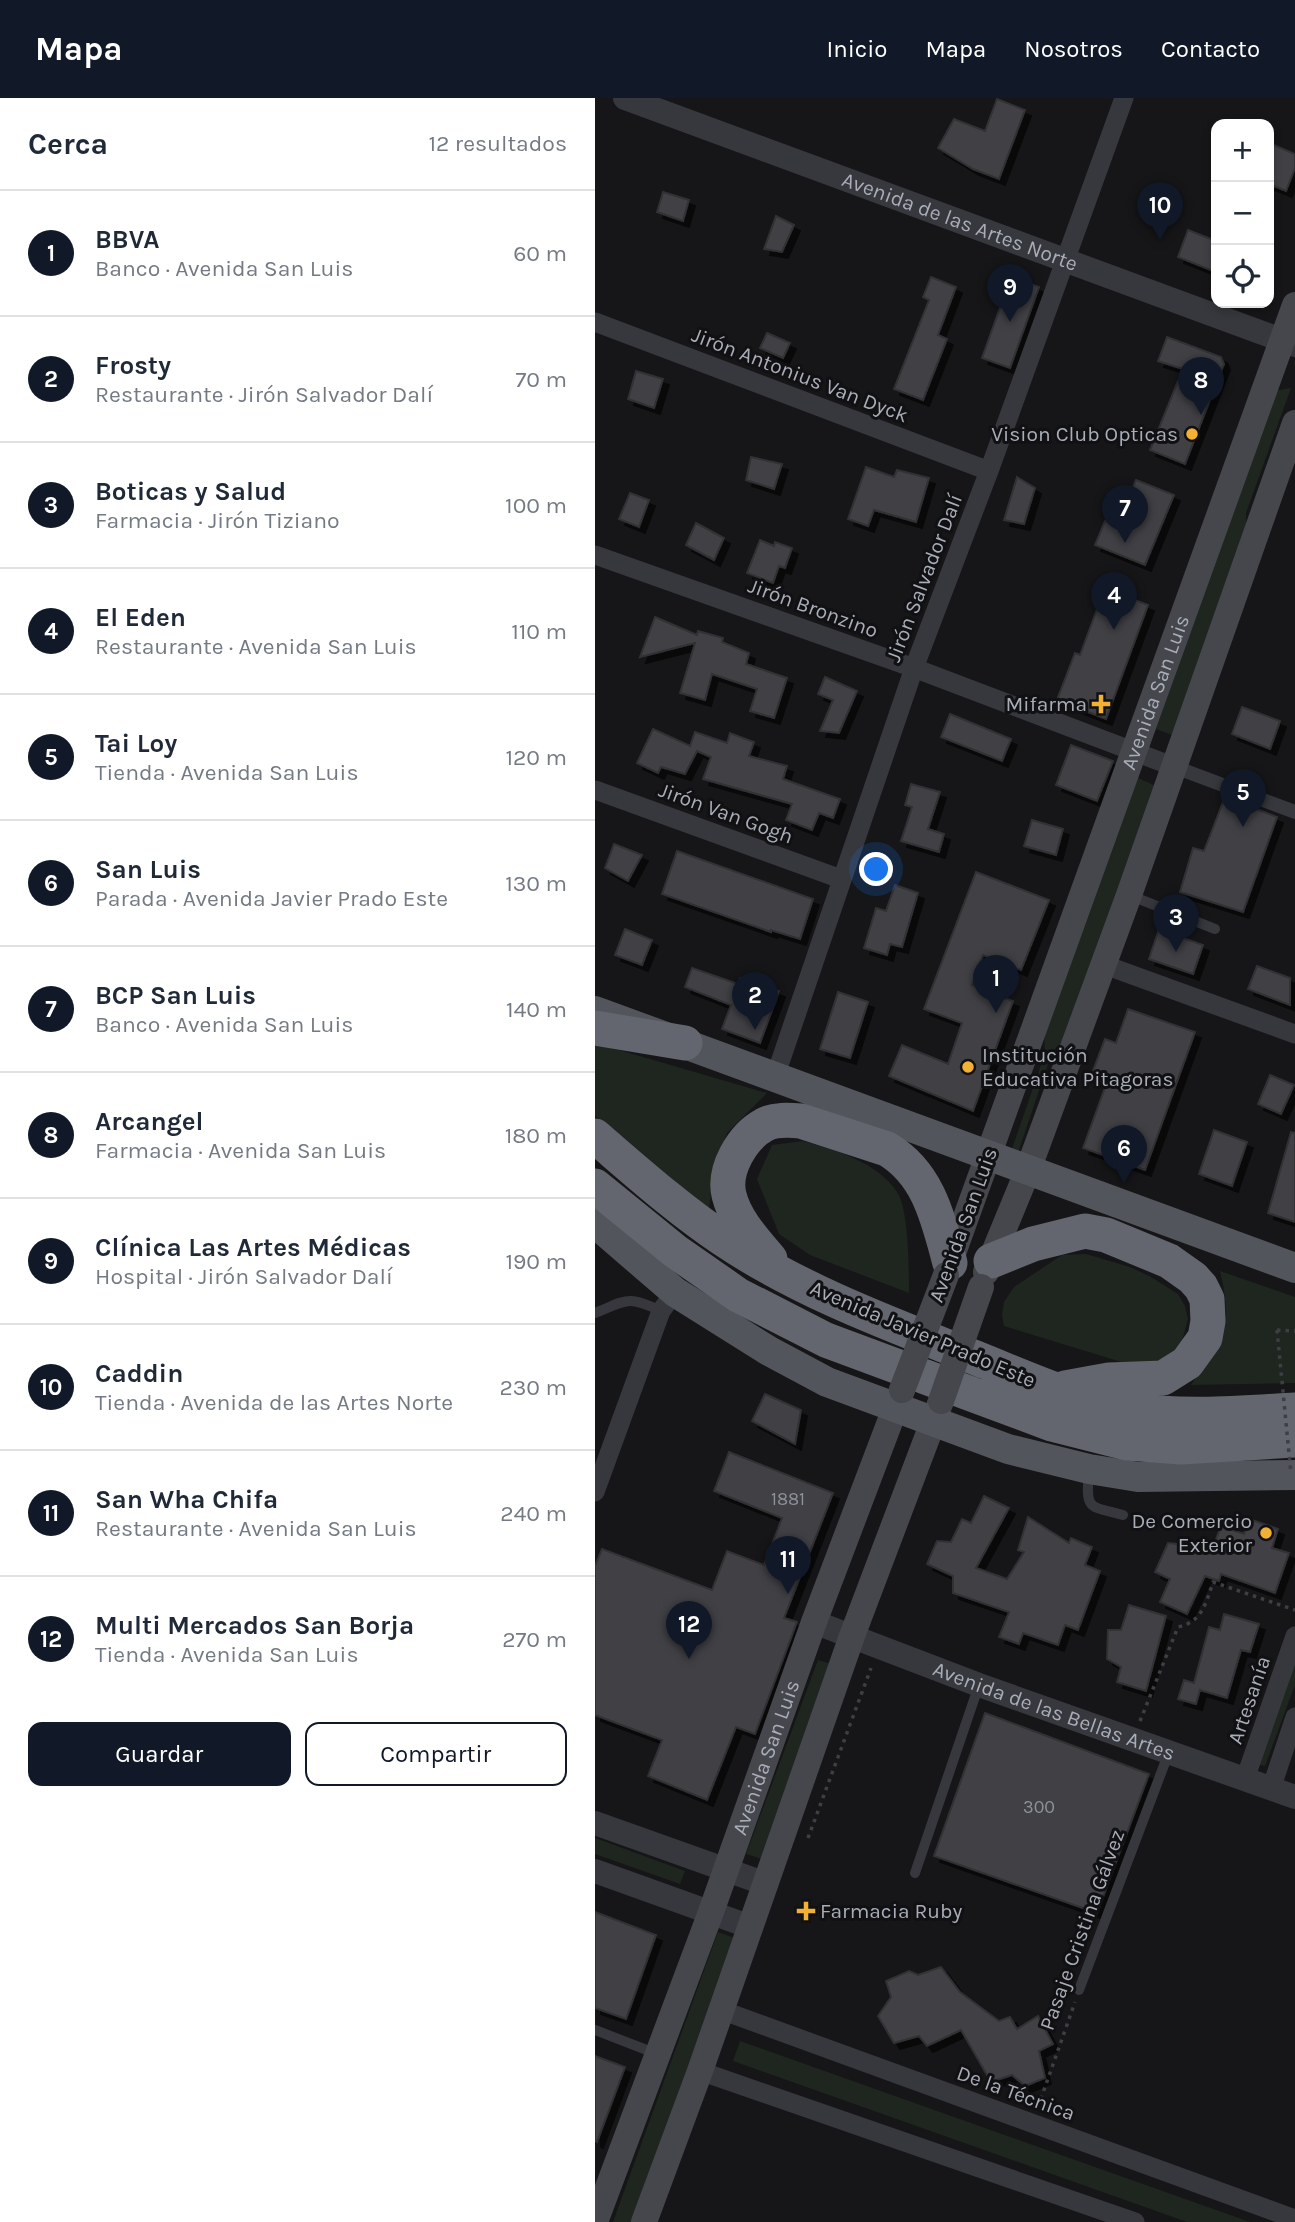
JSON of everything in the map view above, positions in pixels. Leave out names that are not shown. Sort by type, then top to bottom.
[{"type":"highway","points":[[595,1028],[685,1043]]},
{"type":"highway","points":[[779,1270],[742,1225],[729,1194],[729,1172],[751,1135],[765,1124],[787,1119],[801,1121],[887,1149],[900,1157],[925,1187],[935,1206],[948,1269]]},
{"type":"highway","name":"Avenida Javier Prado Este","points":[[595,1136],[676,1206],[725,1240],[779,1270],[844,1305],[1057,1390],[1078,1398],[1130,1410],[1229,1413],[1295,1410]]},
{"type":"highway","name":"Avenida Javier Prado Este","points":[[595,1186],[675,1251],[738,1295],[826,1340],[1039,1420],[1127,1443],[1181,1447],[1294,1463]]},
{"type":"highway","points":[[986,1274],[1033,1244],[1085,1231],[1106,1235],[1169,1261],[1201,1287],[1207,1299],[1208,1321],[1205,1338],[1187,1363],[1163,1378],[1109,1380],[1057,1390]]},
{"type":"main road","name":"Avenida San Luis","points":[[595,2222],[711,1912],[814,1622],[948,1269],[1133,752],[1289,343],[1295,305]]},
{"type":"main road","name":"Avenida San Luis","points":[[644,2222],[700,2071],[852,1636],[1129,895],[1172,766],[1295,423]]},
{"type":"main road","points":[[595,1011],[1295,1268]]},
{"type":"main road","points":[[595,1223],[668,1301],[827,1382],[937,1411],[1019,1452],[1089,1469],[1138,1477],[1294,1463]]},
{"type":"street","name":"Avenida de las Artes Norte","points":[[625,98],[1289,343]]},
{"type":"street","name":"Jirón Salvador Dalí","points":[[775,1077],[914,668],[989,471],[1124,98]]},
{"type":"street","name":"Jirón Antonius Van Dyck","points":[[595,322],[989,471]]},
{"type":"street","name":"Jirón Bronzino","points":[[595,555],[914,668],[1172,766]]},
{"type":"street","points":[[1172,766],[1295,812]]},
{"type":"street","name":"Jirón Van Gogh","points":[[595,790],[841,879]]},
{"type":"street","points":[[1102,964],[1295,1034]]},
{"type":"street","points":[[595,1492],[668,1301]]},
{"type":"street","name":"Avenida de las Bellas Artes","points":[[814,1622],[979,1685],[1295,1797]]},
{"type":"street","name":"Artesanía","points":[[1245,1779],[1295,1636]]},
{"type":"street","points":[[1271,1788],[1295,1717]]},
{"type":"street","points":[[595,1823],[766,1884]]},
{"type":"street","points":[[595,1871],[751,1927]]},
{"type":"street","name":"De la Técnica","points":[[721,2010],[1295,2219]]},
{"type":"street","points":[[700,2071],[1135,2222]]},
{"type":"lane","points":[[1129,895],[1215,929]]},
{"type":"lane","points":[[595,1313],[625,1301],[668,1301]]},
{"type":"lane","points":[[1089,1469],[1088,1502],[1092,1507],[1123,1515]]},
{"type":"lane","points":[[915,1873],[979,1685]]},
{"type":"lane","name":"Pasaje Cristina Gálvez","points":[[1079,1990],[1169,1752]]},
{"type":"lane","points":[[595,2030],[657,2055]]},
{"type":"path","points":[[1294,1463],[1277,1330],[1295,1331]]},
{"type":"path","points":[[1133,1739],[1178,1627],[1189,1625],[1202,1613],[1213,1582],[1295,1610]]},
{"type":"path","name":"Pasaje Cristina Gálvez","points":[[1032,2123],[1079,1990]]},
{"type":"shaded area","points":[[1291,388],[1246,513],[1247,535],[1175,736],[1156,729],[1274,391]]},
{"type":"shaded area","points":[[1138,778],[1158,787],[1066,1038],[1052,1052],[1018,1153],[1012,1149],[1045,1053],[1044,1029]]},
{"type":"shaded area","points":[[595,1043],[767,1093],[727,1133],[712,1178],[709,1211],[614,1129],[595,1116]]},
{"type":"shaded area","points":[[803,1141],[842,1153],[867,1165],[897,1192],[906,1226],[909,1293],[810,1255],[779,1234],[757,1179],[772,1145]]},
{"type":"shaded area","points":[[1086,1254],[1130,1267],[1178,1294],[1188,1319],[1181,1345],[1171,1358],[1141,1368],[1004,1326],[1004,1302],[1014,1287],[1062,1255]]},
{"type":"shaded area","points":[[1220,1271],[1295,1297],[1295,1383],[1191,1385],[1215,1348],[1224,1326],[1226,1305]]},
{"type":"shaded area","points":[[818,1660],[835,1665],[766,1860],[746,1854]]},
{"type":"shaded area","points":[[1295,1660],[1295,1685],[1265,1766],[1257,1764]]},
{"type":"shaded area","points":[[595,1838],[685,1871],[680,1884],[595,1854]]},
{"type":"shaded area","points":[[718,1932],[737,1939],[635,2222],[613,2222]]},
{"type":"shaded area","points":[[740,2041],[1250,2222],[1187,2222],[733,2061]]},
{"type":"building","points":[[997,99],[1025,110],[999,179],[973,169],[938,148],[954,119],[985,131]]},
{"type":"building","points":[[1274,145],[1295,154],[1295,168],[1286,191],[1274,186]]},
{"type":"building","points":[[663,192],[689,200],[683,221],[657,212]]},
{"type":"building","points":[[776,216],[794,225],[782,252],[764,249]]},
{"type":"building","points":[[1188,230],[1211,239],[1211,270],[1178,257]]},
{"type":"building","points":[[931,277],[956,287],[938,335],[947,339],[923,400],[894,389],[929,300],[923,297]]},
{"type":"building","points":[[1011,277],[1039,287],[1010,368],[982,358]]},
{"type":"building","points":[[767,333],[790,343],[783,358],[760,348]]},
{"type":"building","points":[[1167,337],[1221,357],[1224,364],[1185,464],[1150,450],[1183,369],[1158,361]]},
{"type":"building","points":[[636,371],[663,379],[654,408],[628,399]]},
{"type":"building","points":[[751,457],[782,464],[774,489],[746,480]]},
{"type":"building","points":[[866,467],[894,477],[897,470],[929,478],[916,522],[874,510],[868,526],[848,519]]},
{"type":"building","points":[[1017,477],[1035,488],[1024,524],[1004,520]]},
{"type":"building","points":[[1136,480],[1174,495],[1145,565],[1095,545],[1105,521],[1117,526]]},
{"type":"building","points":[[630,493],[649,500],[639,527],[619,519]]},
{"type":"building","points":[[696,523],[724,538],[714,560],[686,545]]},
{"type":"building","points":[[760,540],[774,546],[775,542],[792,548],[785,568],[779,566],[773,583],[747,573]]},
{"type":"building","points":[[1105,588],[1148,605],[1106,719],[1057,700],[1075,653],[1080,655]]},
{"type":"building","points":[[655,617],[697,635],[698,631],[723,638],[722,642],[749,653],[746,664],[787,678],[774,718],[750,711],[757,689],[712,674],[705,700],[680,693],[695,643],[640,657]]},
{"type":"building","points":[[825,677],[857,691],[839,733],[820,731],[833,700],[818,694]]},
{"type":"building","points":[[1242,707],[1280,721],[1270,749],[1232,734]]},
{"type":"building","points":[[950,714],[1011,739],[1002,761],[941,737]]},
{"type":"building","points":[[653,729],[690,746],[695,732],[727,743],[730,733],[754,742],[749,756],[787,766],[783,779],[840,799],[833,818],[819,813],[812,830],[786,820],[792,804],[703,779],[711,757],[697,751],[685,774],[661,767],[658,773],[637,763]]},
{"type":"building","points":[[1071,745],[1113,761],[1097,801],[1056,785]]},
{"type":"building","points":[[911,784],[940,792],[928,829],[944,834],[939,852],[901,841],[912,807],[905,805]]},
{"type":"building","points":[[1225,797],[1277,817],[1243,912],[1180,892],[1193,848],[1204,851]]},
{"type":"building","points":[[1032,820],[1063,829],[1056,855],[1024,846]]},
{"type":"building","points":[[614,844],[642,855],[628,881],[605,868]]},
{"type":"building","points":[[677,851],[813,899],[800,939],[771,932],[662,894]]},
{"type":"building","points":[[976,872],[1049,900],[1021,970],[983,955],[972,985],[1013,1001],[973,1111],[889,1076],[902,1045],[948,1064],[962,1023],[924,1009]]},
{"type":"building","points":[[895,885],[918,893],[902,947],[890,944],[887,955],[864,948],[876,908],[886,911]]},
{"type":"building","points":[[625,929],[652,940],[642,965],[615,955]]},
{"type":"building","points":[[1159,929],[1203,945],[1193,974],[1149,959]]},
{"type":"building","points":[[1257,966],[1290,978],[1290,1005],[1248,989]]},
{"type":"building","points":[[692,968],[738,984],[740,978],[779,991],[760,1043],[722,1029],[731,1005],[685,987]]},
{"type":"building","points":[[838,992],[868,1002],[850,1058],[820,1049]]},
{"type":"building","points":[[1128,1009],[1195,1032],[1145,1170],[1083,1148],[1107,1082],[1091,1076],[1105,1039],[1116,1043]]},
{"type":"building","points":[[1270,1075],[1294,1085],[1281,1114],[1258,1104]]},
{"type":"building","points":[[1214,1130],[1247,1142],[1232,1186],[1199,1174]]},
{"type":"building","points":[[1291,1132],[1295,1133],[1295,1222],[1268,1213]]},
{"type":"building","points":[[765,1394],[801,1410],[795,1444],[752,1421]]},
{"type":"building","points":[[729,1452],[833,1493],[784,1618],[797,1622],[755,1734],[736,1727],[707,1800],[648,1776],[662,1740],[595,1715],[595,1566],[602,1549],[712,1590],[727,1551],[764,1565],[782,1518],[714,1491]]},
{"type":"building","points":[[984,1496],[1009,1508],[976,1568],[1007,1579],[1024,1552],[1018,1550],[1028,1517],[1069,1543],[1071,1538],[1092,1547],[1085,1565],[1100,1571],[1078,1630],[1065,1625],[1058,1645],[1023,1633],[1019,1644],[999,1637],[1009,1612],[953,1593],[953,1576],[927,1564],[937,1541],[951,1542],[962,1519],[971,1523]]},
{"type":"building","points":[[1249,1519],[1278,1529],[1272,1548],[1289,1553],[1275,1593],[1221,1574],[1219,1581],[1205,1576],[1187,1614],[1160,1602],[1170,1579],[1155,1572],[1168,1543],[1212,1550],[1221,1526],[1244,1534]]},
{"type":"building","points":[[1129,1605],[1166,1616],[1146,1691],[1117,1682],[1121,1667],[1107,1659],[1108,1630],[1121,1630]]},
{"type":"building","points":[[1224,1614],[1259,1624],[1250,1652],[1241,1650],[1227,1698],[1200,1690],[1196,1704],[1178,1699],[1184,1680],[1194,1683],[1209,1627],[1220,1630]]},
{"type":"building","points":[[985,1713],[1149,1774],[1097,1913],[934,1856]]},
{"type":"building","points":[[595,1912],[656,1935],[626,2019],[595,2008]]},
{"type":"building","points":[[941,1967],[960,1992],[999,2021],[1010,2017],[1017,2029],[1038,2016],[1053,2044],[1039,2051],[1045,2078],[1025,2086],[1012,2075],[991,2082],[961,2030],[927,2046],[919,2036],[894,2043],[878,2016],[891,1997],[886,1981],[909,1971],[918,1975]]},
{"type":"building","points":[[595,2056],[625,2067],[597,2142],[595,2141]]},
{"type":"place","name":"Caddin","points":[[1160,240]]},
{"type":"place","name":"Clínica Las Artes Médicas","points":[[1010,322]]},
{"type":"place","name":"Arcangel","points":[[1201,415]]},
{"type":"place","name":"Vision Club Opticas","points":[[1192,434]]},
{"type":"place","name":"BCP San Luis","points":[[1125,543]]},
{"type":"place","name":"El Eden","points":[[1114,630]]},
{"type":"place","name":"Mifarma","points":[[1101,704]]},
{"type":"place","name":"Tai Loy","points":[[1243,827]]},
{"type":"place","name":"Boticas y Salud","points":[[1176,952]]},
{"type":"place","name":"BBVA","points":[[996,1013]]},
{"type":"place","name":"Frosty","points":[[755,1030]]},
{"type":"place","name":"Institución Educativa Pitagoras","points":[[968,1067]]},
{"type":"place","name":"San Luis","points":[[1124,1183]]},
{"type":"place","name":"De Comercio Exterior","points":[[1266,1533]]},
{"type":"place","name":"San Wha Chifa","points":[[788,1594]]},
{"type":"place","name":"Multi Mercados San Borja","points":[[689,1659]]},
{"type":"place","name":"Farmacia Ruby","points":[[806,1911]]}]
